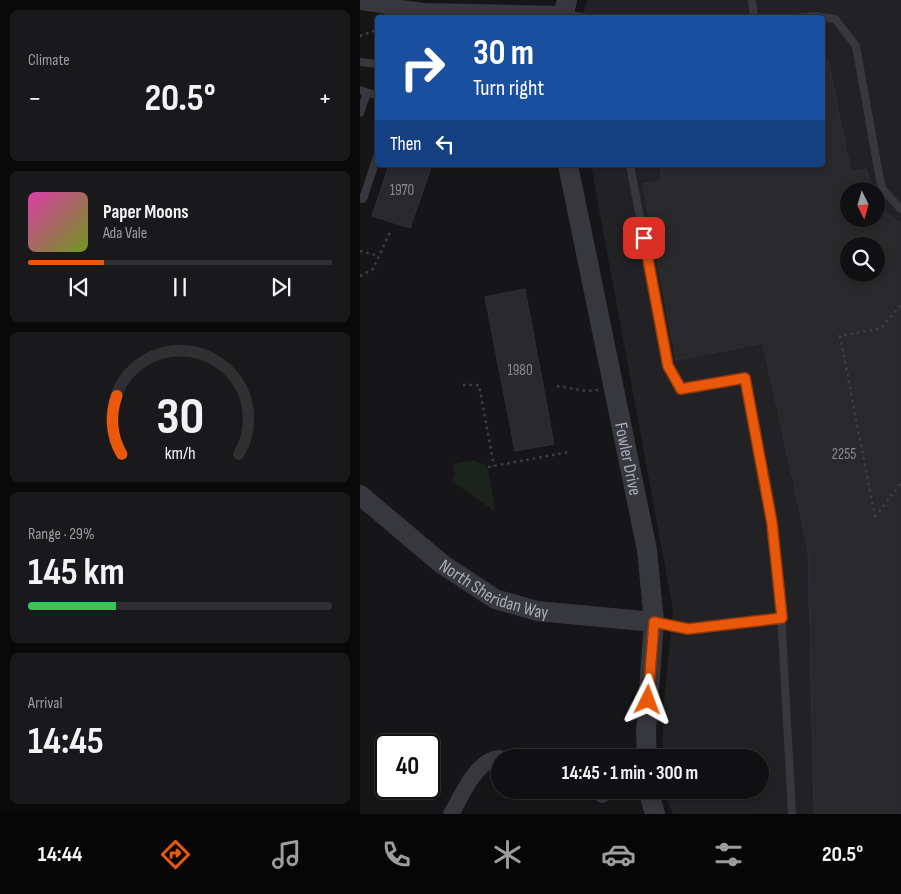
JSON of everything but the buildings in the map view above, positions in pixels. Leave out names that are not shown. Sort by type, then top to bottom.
[{"type":"street","points":[[360,2],[423,14],[463,6],[565,10]]},
{"type":"street","name":"Fowler Drive","points":[[568,167],[647,550],[654,622],[646,731],[647,749]]},
{"type":"street","name":"North Sheridan Way","points":[[360,495],[442,564],[495,599],[537,611],[654,622]]},
{"type":"street","points":[[451,814],[475,775],[483,765],[491,760]]},
{"type":"street","points":[[651,799],[655,814]]},
{"type":"lane","points":[[752,0],[754,15]]},
{"type":"lane","points":[[565,10],[579,15]]},
{"type":"lane","points":[[825,18],[835,19],[856,46],[880,180],[883,190],[901,209]]},
{"type":"lane","points":[[360,62],[375,64]]},
{"type":"lane","points":[[360,113],[363,92]]},
{"type":"lane","points":[[360,198],[363,199],[375,163]]},
{"type":"lane","points":[[630,167],[668,366],[681,389],[745,378],[772,523],[782,618],[792,814]]},
{"type":"lane","points":[[654,622],[688,629],[782,618]]},
{"type":"path","points":[[360,36],[375,31]]},
{"type":"path","points":[[360,276],[373,269],[391,230]]},
{"type":"path","points":[[360,251],[379,256]]},
{"type":"path","points":[[901,304],[900,309],[881,328],[840,336],[875,517],[901,483]]},
{"type":"path","points":[[463,385],[480,385],[494,466]]},
{"type":"path","points":[[557,386],[586,391],[614,388]]},
{"type":"path","points":[[488,467],[568,452]]},
{"type":"shaded area","points":[[587,0],[901,0],[901,814],[673,814],[666,799],[769,799],[769,749],[662,749],[664,701],[673,610],[591,167],[825,167],[825,15],[583,15]]},
{"type":"shaded area","points":[[473,460],[487,466],[495,508],[493,510],[452,481],[455,474],[453,464]]},
{"type":"route","points":[[644,238],[668,366],[681,389],[745,378],[772,523],[782,618],[688,629],[654,622],[648,700]]}]
